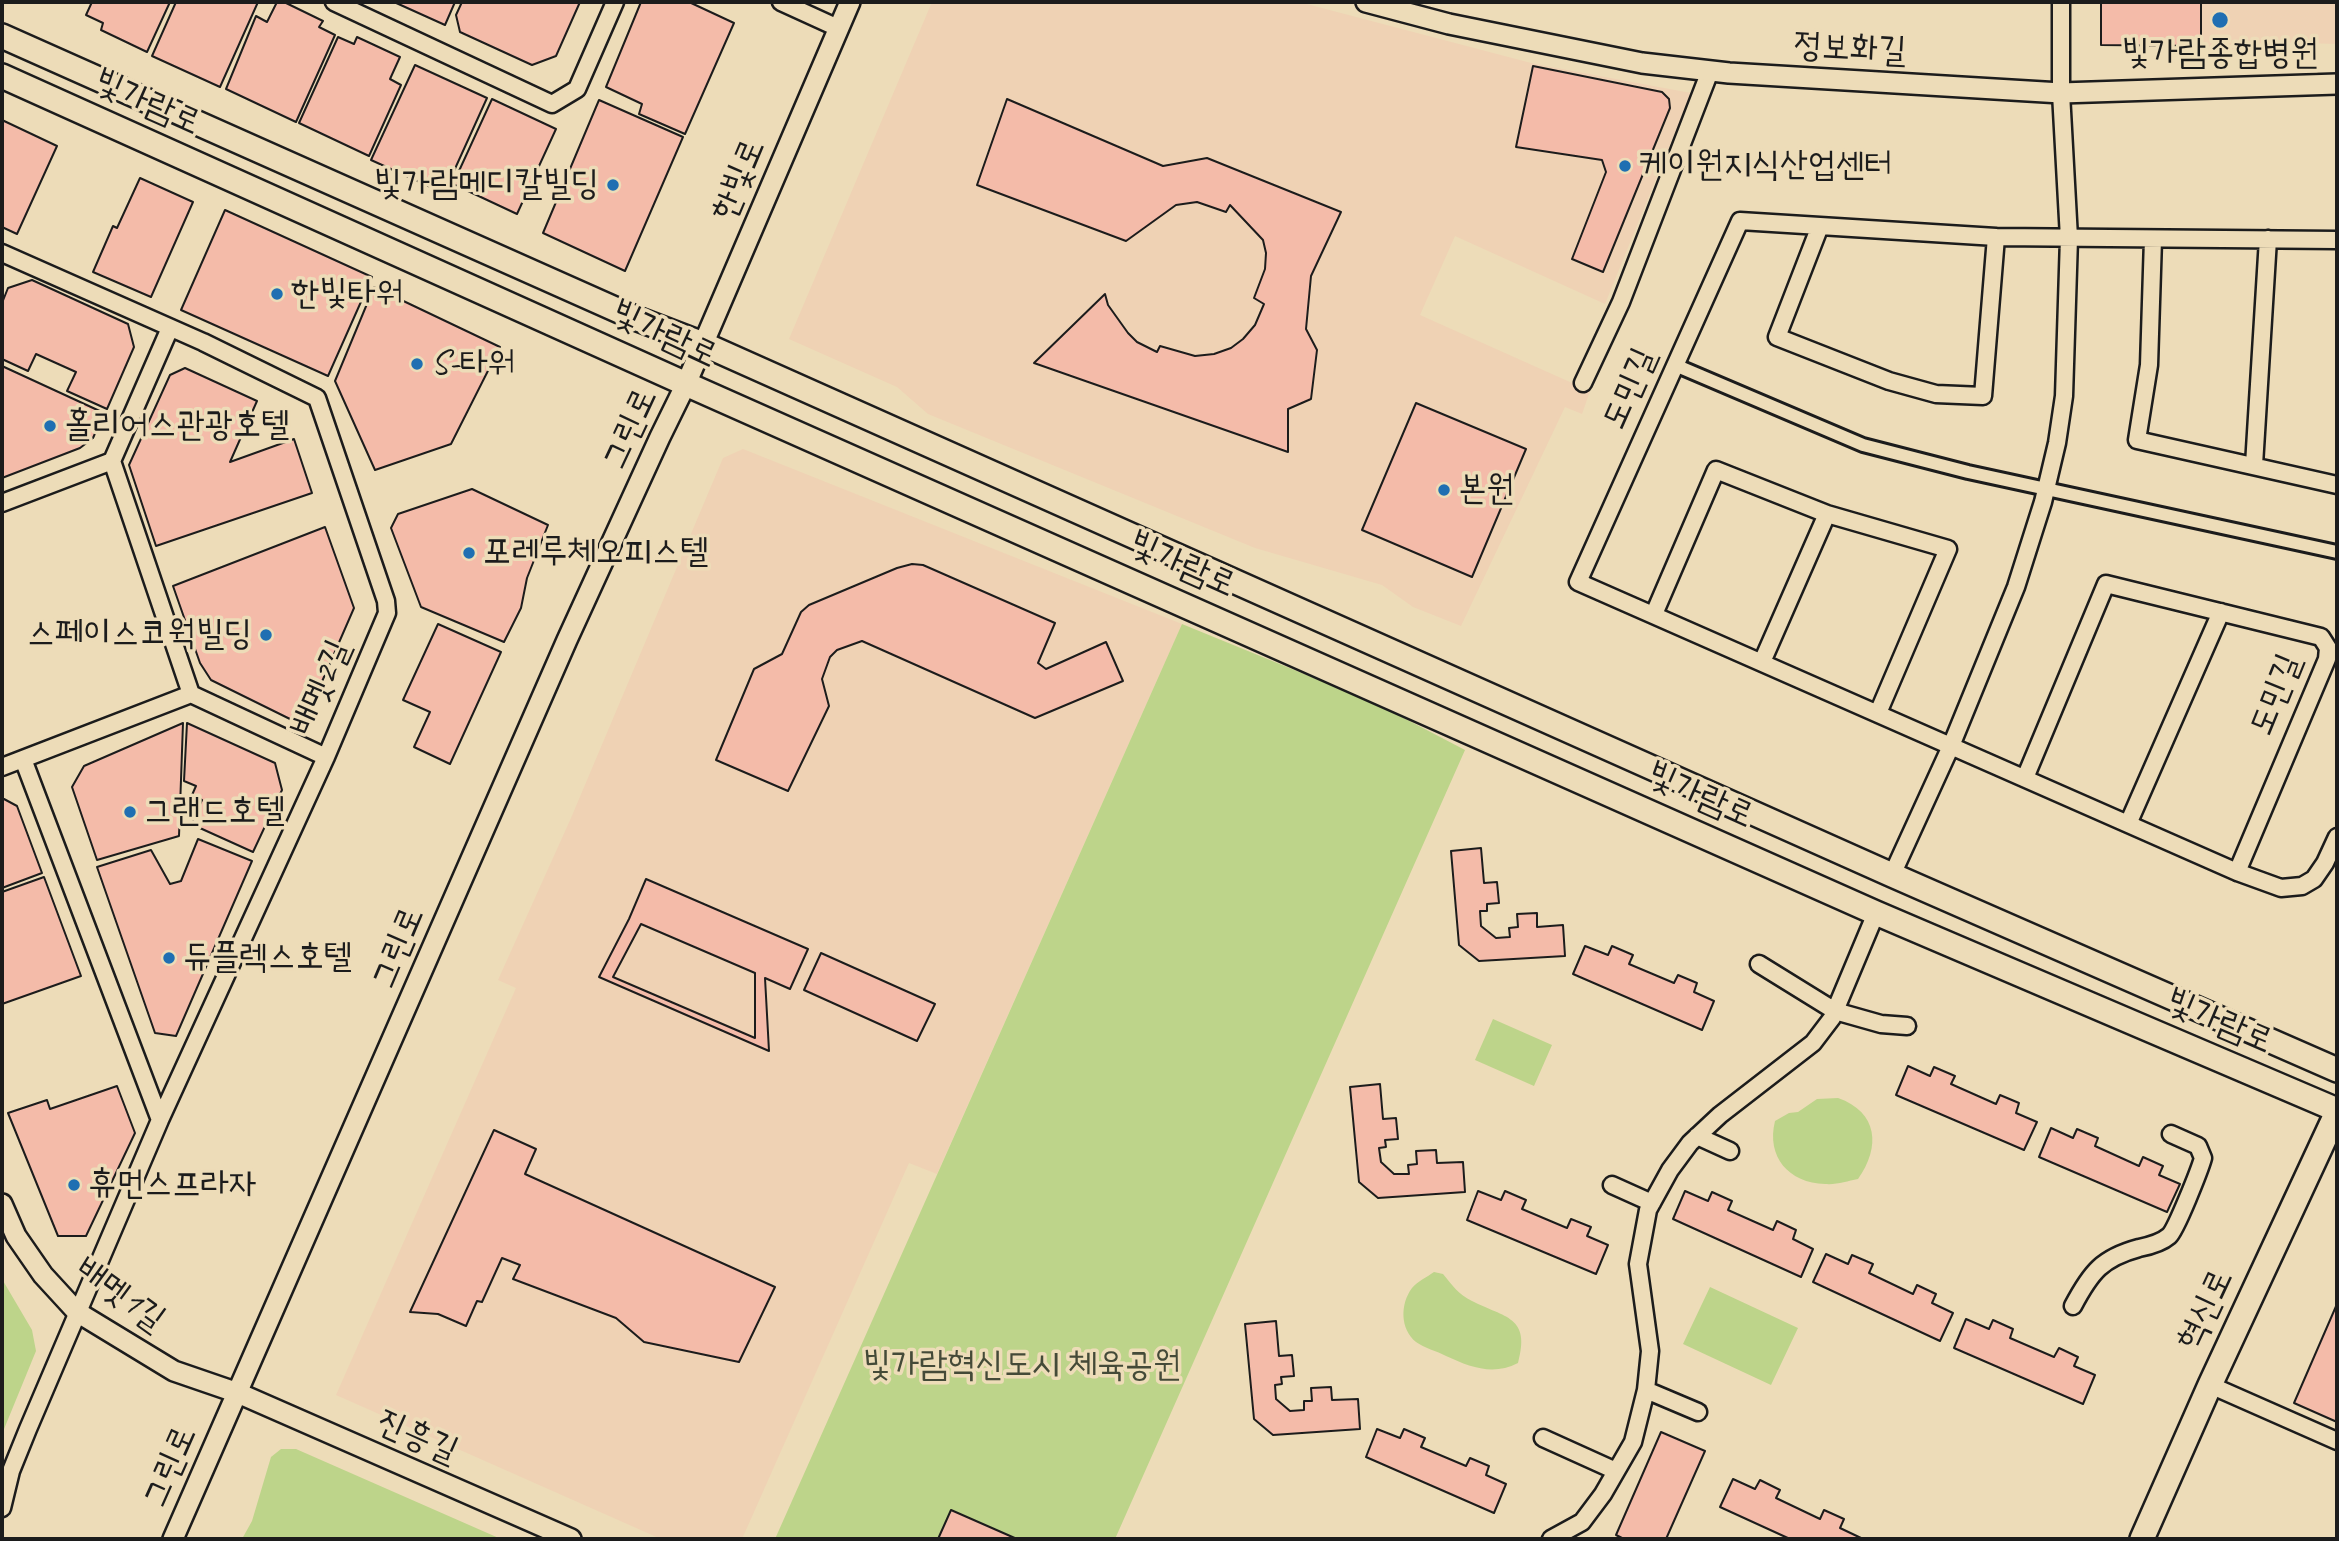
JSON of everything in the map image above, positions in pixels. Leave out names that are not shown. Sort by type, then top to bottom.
[{"type":"main road","name":"빛가람로","points":[[2,36],[622,312],[703,344],[1892,876],[2337,1070]]},
{"type":"main road","name":"빛가람로","points":[[2,76],[686,384],[1876,913],[2337,1111]]},
{"type":"main road","name":"혁신로","points":[[2143,1539],[2210,1385],[2337,1111]]},
{"type":"street","points":[[334,2],[552,104],[577,89],[615,2]]},
{"type":"street","points":[[781,2],[838,28]]},
{"type":"street","name":"한빛로","points":[[686,384],[850,2]]},
{"type":"street","name":"정보화길","points":[[1366,2],[1449,24],[1642,63],[1710,71],[2061,93],[2337,84]]},
{"type":"street","points":[[1892,876],[1951,746],[2016,587],[2057,443],[2064,396],[2069,238],[2061,93],[2061,2]]},
{"type":"street","points":[[1583,383],[1621,302],[1710,71]]},
{"type":"street","name":"도민길","points":[[2337,240],[1996,237],[1740,220],[1578,582],[2237,872],[2281,888],[2302,887],[2314,879],[2337,838]]},
{"type":"street","points":[[1820,226],[1777,337],[1889,382],[1936,394],[1983,396],[1996,237]]},
{"type":"street","points":[[2153,239],[2149,365],[2137,440],[2337,485]]},
{"type":"street","points":[[2254,465],[2268,239]]},
{"type":"street","name":"배멧2길","points":[[2,253],[170,328],[317,398],[386,601],[387,613],[326,757],[160,1119],[78,1312]]},
{"type":"street","points":[[170,328],[112,461],[191,694]]},
{"type":"street","points":[[1675,365],[1863,445],[2046,489],[2337,552]]},
{"type":"street","name":"그린로","points":[[173,1539],[567,640],[686,384]]},
{"type":"street","points":[[2,503],[112,461]]},
{"type":"street","points":[[1654,614],[1716,470],[1827,514],[1948,549],[1878,713]]},
{"type":"street","points":[[1762,662],[1827,514]]},
{"type":"street","name":"도민길","points":[[2025,778],[2106,584],[2322,637],[2328,648],[2327,660],[2237,872]]},
{"type":"street","points":[[2128,824],[2221,612]]},
{"type":"street","points":[[2,767],[191,694],[326,757]]},
{"type":"street","points":[[23,758],[160,1119]]},
{"type":"street","points":[[1551,1539],[1582,1522],[1633,1441],[1646,1390],[1650,1351],[1638,1264],[1648,1210],[1670,1170],[1689,1143],[1720,1115],[1813,1043],[1835,1011],[1876,913]]},
{"type":"street","points":[[1759,964],[1835,1011],[1881,1024],[1907,1026]]},
{"type":"street","points":[[2074,1306],[2088,1279],[2103,1263],[2119,1253],[2158,1243],[2170,1235],[2203,1157],[2199,1146],[2171,1134]]},
{"type":"street","points":[[1697,1136],[1730,1151]]},
{"type":"street","points":[[1612,1185],[1652,1203]]},
{"type":"street","name":"배멧1길","points":[[2,1205],[16,1236],[43,1275],[78,1312],[174,1371],[237,1393]]},
{"type":"street","points":[[2,1508],[12,1471],[78,1312]]},
{"type":"street","points":[[2210,1385],[2337,1441]]},
{"type":"street","points":[[1646,1390],[1698,1412]]},
{"type":"street","name":"진흥길","points":[[237,1393],[570,1539]]},
{"type":"street","points":[[1543,1438],[1616,1471]]},
{"type":"shaded area","points":[[932,2],[1299,2],[1535,64],[1691,93],[1605,304],[1455,236],[1420,315],[1590,391],[1582,414],[1565,407],[1461,626],[1413,607],[1382,585],[1255,548],[928,414],[897,387],[789,339]]},
{"type":"shaded area","name":"빛가람종합병원","points":[[2102,2],[2337,2],[2337,44],[2266,42],[2230,50],[2110,45],[2103,39]]},
{"type":"shaded area","points":[[743,449],[1182,624],[937,1174],[909,1163],[742,1539],[661,1539],[336,1395],[516,988],[498,980],[571,818],[723,458]]},
{"type":"green space","name":"빛가람혁신도시 체육공원","points":[[1182,624],[1375,703],[1465,750],[1115,1539],[775,1539]]},
{"type":"green space","points":[[1493,1019],[1552,1045],[1534,1086],[1475,1060]]},
{"type":"green space","points":[[1838,1098],[1851,1104],[1868,1121],[1872,1143],[1865,1167],[1858,1179],[1838,1183],[1825,1184],[1801,1179],[1783,1166],[1777,1156],[1773,1134],[1775,1121],[1789,1113],[1798,1112],[1817,1099]]},
{"type":"green space","points":[[1434,1272],[1443,1274],[1467,1299],[1504,1316],[1518,1327],[1521,1348],[1518,1363],[1500,1369],[1482,1369],[1423,1346],[1411,1337],[1405,1323],[1405,1301],[1414,1286]]},
{"type":"green space","points":[[2,1279],[32,1330],[36,1351],[2,1434]]},
{"type":"green space","points":[[1710,1287],[1798,1328],[1771,1385],[1683,1344]]},
{"type":"green space","points":[[281,1449],[296,1449],[501,1539],[242,1539],[252,1521],[271,1457]]},
{"type":"building","points":[[92,2],[170,2],[147,52],[101,30],[103,23],[86,15]]},
{"type":"building","points":[[176,2],[258,2],[220,87],[152,56]]},
{"type":"building","points":[[277,2],[284,2],[323,21],[319,27],[335,35],[296,122],[226,89],[256,16],[267,22]]},
{"type":"building","points":[[394,2],[455,2],[445,25]]},
{"type":"building","points":[[462,2],[580,2],[556,56],[532,65],[460,32],[456,15]]},
{"type":"building","points":[[641,2],[689,2],[734,23],[685,134],[639,114],[642,104],[606,87]]},
{"type":"building","points":[[2101,2],[2201,2],[2201,46],[2101,45]]},
{"type":"building","points":[[338,37],[354,44],[357,37],[400,57],[390,79],[401,85],[369,156],[299,123]]},
{"type":"building","points":[[415,65],[487,98],[444,193],[371,160]]},
{"type":"building","name":"케이원지식산업센터","points":[[1533,66],[1662,92],[1669,99],[1670,108],[1603,272],[1572,259],[1606,172],[1602,160],[1516,147]]},
{"type":"building","points":[[492,99],[556,129],[517,214],[453,184]]},
{"type":"building","points":[[1007,99],[1163,166],[1207,158],[1341,212],[1311,276],[1306,329],[1317,350],[1311,399],[1288,409],[1288,452],[1034,363],[1105,294],[1108,305],[1128,333],[1137,342],[1157,352],[1160,346],[1195,356],[1214,354],[1231,348],[1255,325],[1264,304],[1254,298],[1265,269],[1266,253],[1263,240],[1230,205],[1226,212],[1197,202],[1176,205],[1126,241],[977,185]]},
{"type":"building","name":"빛가람메디칼빌딩","points":[[599,100],[683,137],[625,271],[543,233]]},
{"type":"building","points":[[2,120],[57,146],[17,234],[2,227]]},
{"type":"building","points":[[140,178],[193,202],[151,297],[93,272],[113,226],[117,228]]},
{"type":"building","name":"한빛타워","points":[[225,210],[372,277],[328,376],[181,310]]},
{"type":"building","points":[[32,280],[128,324],[134,347],[107,409],[67,391],[76,372],[36,354],[28,371],[2,359],[2,303],[8,288]]},
{"type":"building","name":"S-타워","points":[[374,287],[500,347],[451,444],[375,470],[335,381]]},
{"type":"building","name":"홀리어스관광호텔","points":[[2,366],[104,413],[93,438],[80,448],[2,478]]},
{"type":"building","points":[[185,368],[257,401],[230,462],[294,439],[312,493],[156,546],[129,465],[170,375]]},
{"type":"building","name":"본원","points":[[1416,403],[1526,449],[1472,577],[1362,530]]},
{"type":"building","name":"포레루체오피스텔","points":[[472,489],[548,525],[527,578],[521,608],[504,642],[421,607],[391,528],[398,514]]},
{"type":"building","name":"스페이스코웍빌딩","points":[[325,527],[354,608],[307,716],[292,720],[211,680],[200,663],[173,586]]},
{"type":"building","points":[[912,564],[923,565],[1055,623],[1038,663],[1046,669],[1106,642],[1123,681],[1035,718],[862,641],[837,650],[830,657],[822,679],[829,706],[788,791],[716,760],[754,669],[782,654],[801,612],[809,605]]},
{"type":"building","points":[[438,624],[501,652],[450,764],[414,747],[430,712],[403,700]]},
{"type":"building","name":"그랜드호텔","points":[[183,723],[179,836],[97,860],[72,787],[84,766]]},
{"type":"building","points":[[187,723],[275,763],[282,790],[253,852],[191,824],[202,800],[192,795],[196,786],[184,781]]},
{"type":"building","points":[[2,800],[17,806],[42,873],[2,888]]},
{"type":"building","name":"듀플렉스호텔","points":[[198,839],[252,861],[176,1036],[155,1033],[97,867],[151,850],[170,884],[181,881]]},
{"type":"building","points":[[1481,848],[1484,883],[1497,882],[1499,903],[1487,904],[1487,911],[1480,911],[1481,926],[1496,938],[1510,937],[1509,928],[1518,927],[1517,914],[1537,913],[1537,927],[1563,925],[1565,956],[1479,961],[1459,945],[1451,851]]},
{"type":"building","points":[[44,877],[81,976],[2,1004],[2,892]]},
{"type":"building","points":[[646,879],[808,949],[790,989],[765,978],[769,1051],[599,977]],"holes":[[[641,924],[755,973],[755,1038],[613,977]]]},
{"type":"building","points":[[1585,946],[1608,955],[1612,946],[1633,955],[1629,964],[1674,983],[1678,975],[1697,983],[1694,992],[1714,1001],[1702,1030],[1573,974]]},
{"type":"building","points":[[821,953],[935,1004],[917,1041],[804,990]]},
{"type":"building","points":[[1908,1066],[1930,1076],[1934,1067],[1955,1076],[1951,1084],[1996,1104],[2000,1095],[2019,1103],[2016,1113],[2037,1122],[2024,1150],[1896,1095]]},
{"type":"building","points":[[1380,1084],[1383,1119],[1396,1118],[1398,1139],[1385,1140],[1386,1147],[1379,1148],[1381,1162],[1394,1174],[1409,1174],[1408,1165],[1417,1164],[1416,1151],[1436,1150],[1437,1163],[1463,1162],[1465,1192],[1378,1198],[1359,1182],[1350,1087]]},
{"type":"building","name":"휴먼스프라자","points":[[117,1086],[135,1133],[86,1236],[58,1236],[8,1113],[47,1100],[50,1109]]},
{"type":"building","points":[[2051,1128],[2073,1138],[2077,1129],[2098,1138],[2095,1146],[2139,1166],[2143,1157],[2163,1166],[2159,1175],[2180,1184],[2167,1212],[2039,1157]]},
{"type":"building","points":[[494,1130],[536,1149],[525,1174],[775,1287],[739,1362],[644,1342],[616,1318],[513,1279],[520,1265],[502,1258],[482,1302],[477,1301],[466,1326],[438,1314],[410,1312]]},
{"type":"building","points":[[1478,1191],[1501,1200],[1505,1191],[1526,1200],[1522,1209],[1567,1228],[1571,1219],[1591,1227],[1587,1236],[1608,1245],[1596,1274],[1467,1220]]},
{"type":"building","points":[[1685,1191],[1708,1201],[1712,1192],[1732,1201],[1728,1210],[1773,1230],[1777,1221],[1796,1230],[1793,1239],[1813,1249],[1801,1277],[1673,1219]]},
{"type":"building","points":[[1826,1254],[1848,1264],[1852,1255],[1873,1264],[1869,1273],[1913,1294],[1917,1285],[1936,1294],[1932,1303],[1953,1313],[1940,1341],[1813,1282]]},
{"type":"building","points":[[2337,1304],[2337,1422],[2294,1403]]},
{"type":"building","points":[[1966,1319],[1989,1329],[1993,1320],[2013,1329],[2010,1338],[2054,1357],[2059,1348],[2078,1357],[2074,1366],[2095,1375],[2083,1404],[1954,1348]]},
{"type":"building","points":[[1276,1321],[1279,1356],[1292,1355],[1294,1376],[1281,1377],[1282,1384],[1275,1385],[1276,1399],[1290,1411],[1304,1410],[1304,1401],[1312,1401],[1311,1388],[1331,1387],[1332,1400],[1358,1399],[1360,1429],[1273,1435],[1254,1419],[1245,1324]]},
{"type":"building","points":[[1377,1429],[1400,1438],[1404,1429],[1425,1438],[1421,1447],[1466,1466],[1470,1458],[1489,1466],[1486,1475],[1506,1484],[1494,1513],[1366,1457]]},
{"type":"building","points":[[1661,1432],[1705,1451],[1666,1539],[1624,1539],[1616,1535]]},
{"type":"building","points":[[1733,1479],[1755,1489],[1760,1480],[1780,1490],[1776,1498],[1820,1519],[1824,1510],[1844,1519],[1840,1528],[1861,1538],[1790,1539],[1720,1507]]},
{"type":"building","points":[[951,1510],[1017,1539],[938,1539]]},
{"type":"place","name":"빛가람종합병원","points":[[2220,20]]},
{"type":"place","name":"케이원지식산업센터","points":[[1625,166]]},
{"type":"place","name":"빛가람메디칼빌딩","points":[[613,185]]},
{"type":"place","name":"한빛타워","points":[[277,294]]},
{"type":"place","name":"S-타워","points":[[417,364]]},
{"type":"place","name":"홀리어스관광호텔","points":[[50,426]]},
{"type":"place","name":"본원","points":[[1444,490]]},
{"type":"place","name":"포레루체오피스텔","points":[[469,553]]},
{"type":"place","name":"스페이스코웍빌딩","points":[[266,635]]},
{"type":"place","name":"그랜드호텔","points":[[130,812]]},
{"type":"place","name":"듀플렉스호텔","points":[[169,958]]},
{"type":"place","name":"휴먼스프라자","points":[[74,1185]]}]
